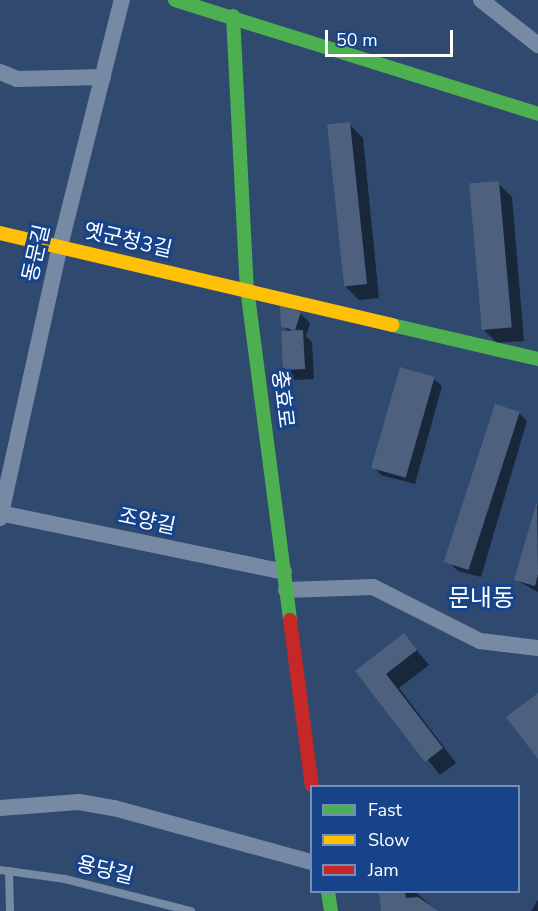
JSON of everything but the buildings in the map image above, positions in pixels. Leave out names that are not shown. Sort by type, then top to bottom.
[{"type":"street","name":"동문길","points":[[0,515],[60,246],[122,0]]},
{"type":"street","points":[[175,0],[231,8],[538,114]]},
{"type":"street","points":[[482,0],[538,45]]},
{"type":"street","name":"충효로","points":[[231,8],[247,288],[312,785]]},
{"type":"street","points":[[0,72],[17,79],[103,77]]},
{"type":"street","name":"옛군청3길","points":[[0,233],[247,288],[538,359]]},
{"type":"street","name":"조양길","points":[[0,515],[284,572]]},
{"type":"street","points":[[286,590],[373,586],[480,641],[538,648]]},
{"type":"street","points":[[0,808],[79,802],[114,808],[310,861]]},
{"type":"street","points":[[328,893],[331,911]]},
{"type":"lane","name":"용당길","points":[[10,911],[4,871],[65,879],[191,911]]},
{"type":"traffic: fast","points":[[175,0],[538,114]]},
{"type":"traffic: fast","points":[[233,16],[247,288],[290,620]]},
{"type":"traffic: fast","points":[[392,325],[538,359]]},
{"type":"traffic: fast","points":[[328,893],[331,911]]},
{"type":"traffic: slow","points":[[0,233],[392,325]]},
{"type":"traffic: jam","points":[[290,620],[312,785]]},
{"type":"district","name":"문내동","points":[[481,599]]}]
